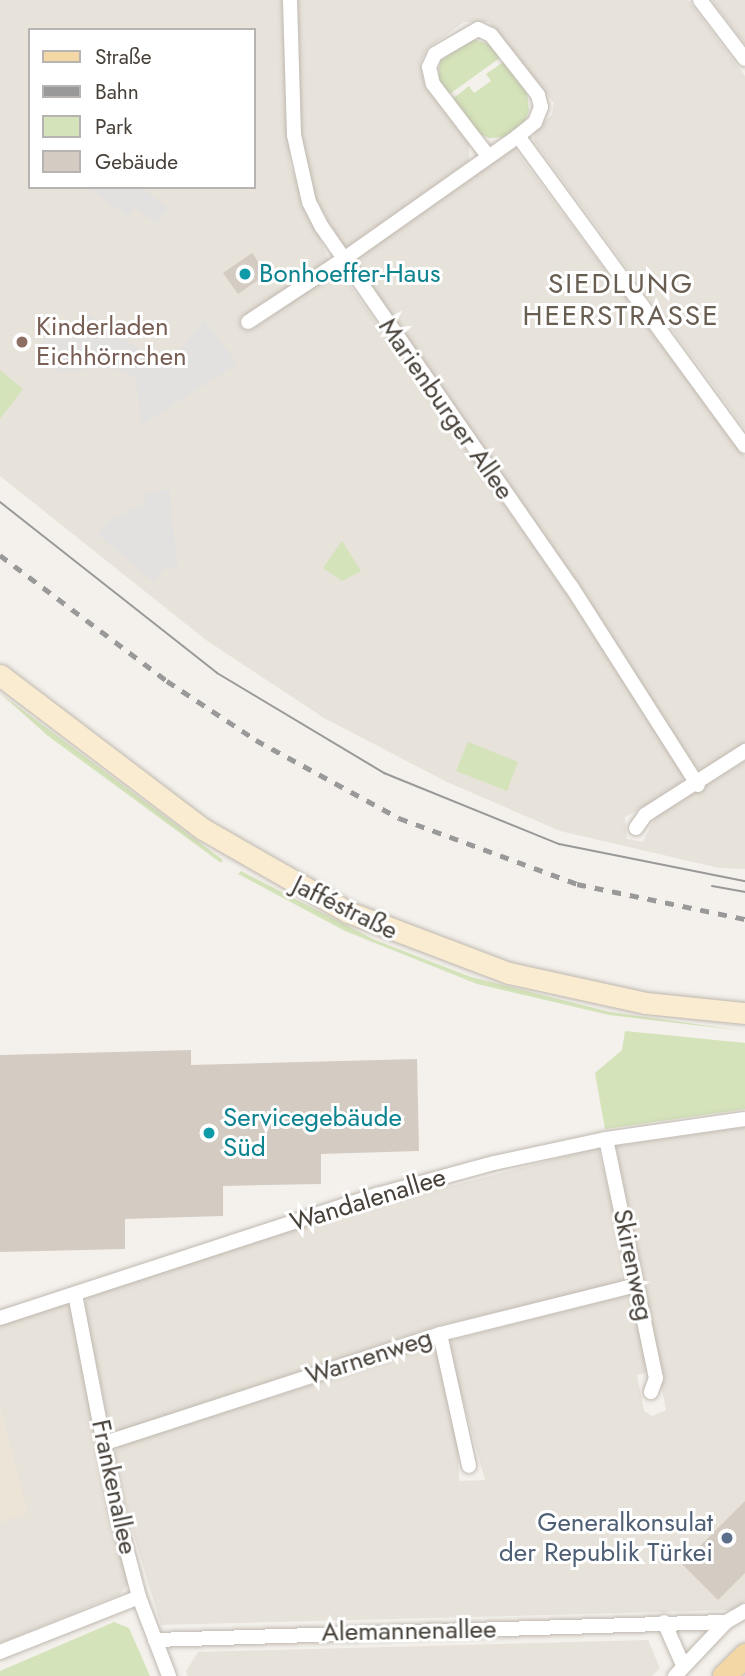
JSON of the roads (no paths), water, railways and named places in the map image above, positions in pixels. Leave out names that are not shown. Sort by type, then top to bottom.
[{"type":"main road","name":"Jafféstraße","points":[[0,675],[203,829],[360,918],[509,974],[646,1003],[745,1013]]},
{"type":"main road","points":[[724,1676],[745,1656]]},
{"type":"street","name":"Marienburger Allee","points":[[290,0],[294,135],[309,202],[341,261],[571,586],[698,785]]},
{"type":"street","points":[[700,0],[745,60]]},
{"type":"street","points":[[248,322],[341,261],[518,136],[535,122],[541,107],[537,95],[491,35],[478,29],[462,34],[435,54],[429,67],[433,83],[488,156]]},
{"type":"street","points":[[518,136],[745,446]]},
{"type":"street","points":[[636,828],[645,815],[698,785],[745,751]]},
{"type":"street","name":"Wandalenallee","points":[[0,1318],[377,1195],[606,1139],[745,1119]]},
{"type":"street","name":"Skirenweg","points":[[606,1139],[656,1378],[651,1392]]},
{"type":"street","name":"Warnenweg","points":[[105,1443],[440,1334],[637,1285]]},
{"type":"street","name":"Frankenallee","points":[[75,1294],[139,1597],[169,1676]]},
{"type":"street","points":[[440,1334],[469,1466]]},
{"type":"street","points":[[0,1652],[139,1597]]},
{"type":"street","points":[[664,1622],[679,1670],[726,1622],[745,1611]]},
{"type":"street","name":"Alemannenallee","points":[[155,1640],[726,1622]]},
{"type":"tram line","points":[[0,502],[217,673],[384,773],[559,844],[745,881]]},
{"type":"tram line","points":[[712,886],[745,892]]},
{"type":"railway","points":[[0,555],[167,681],[256,740],[399,818],[577,884],[745,919]]},
{"type":"place","name":"Bonhoeffer-Haus","points":[[245,274]]},
{"type":"place","name":"Kinderladen Eichhörnchen","points":[[22,342]]},
{"type":"place","name":"Servicegebäude Süd","points":[[209,1133]]},
{"type":"place","name":"Generalkonsulat der Republik Türkei","points":[[727,1538]]},
{"type":"district","name":"SIEDLUNG HEERSTRASSE","points":[[621,300]]}]
